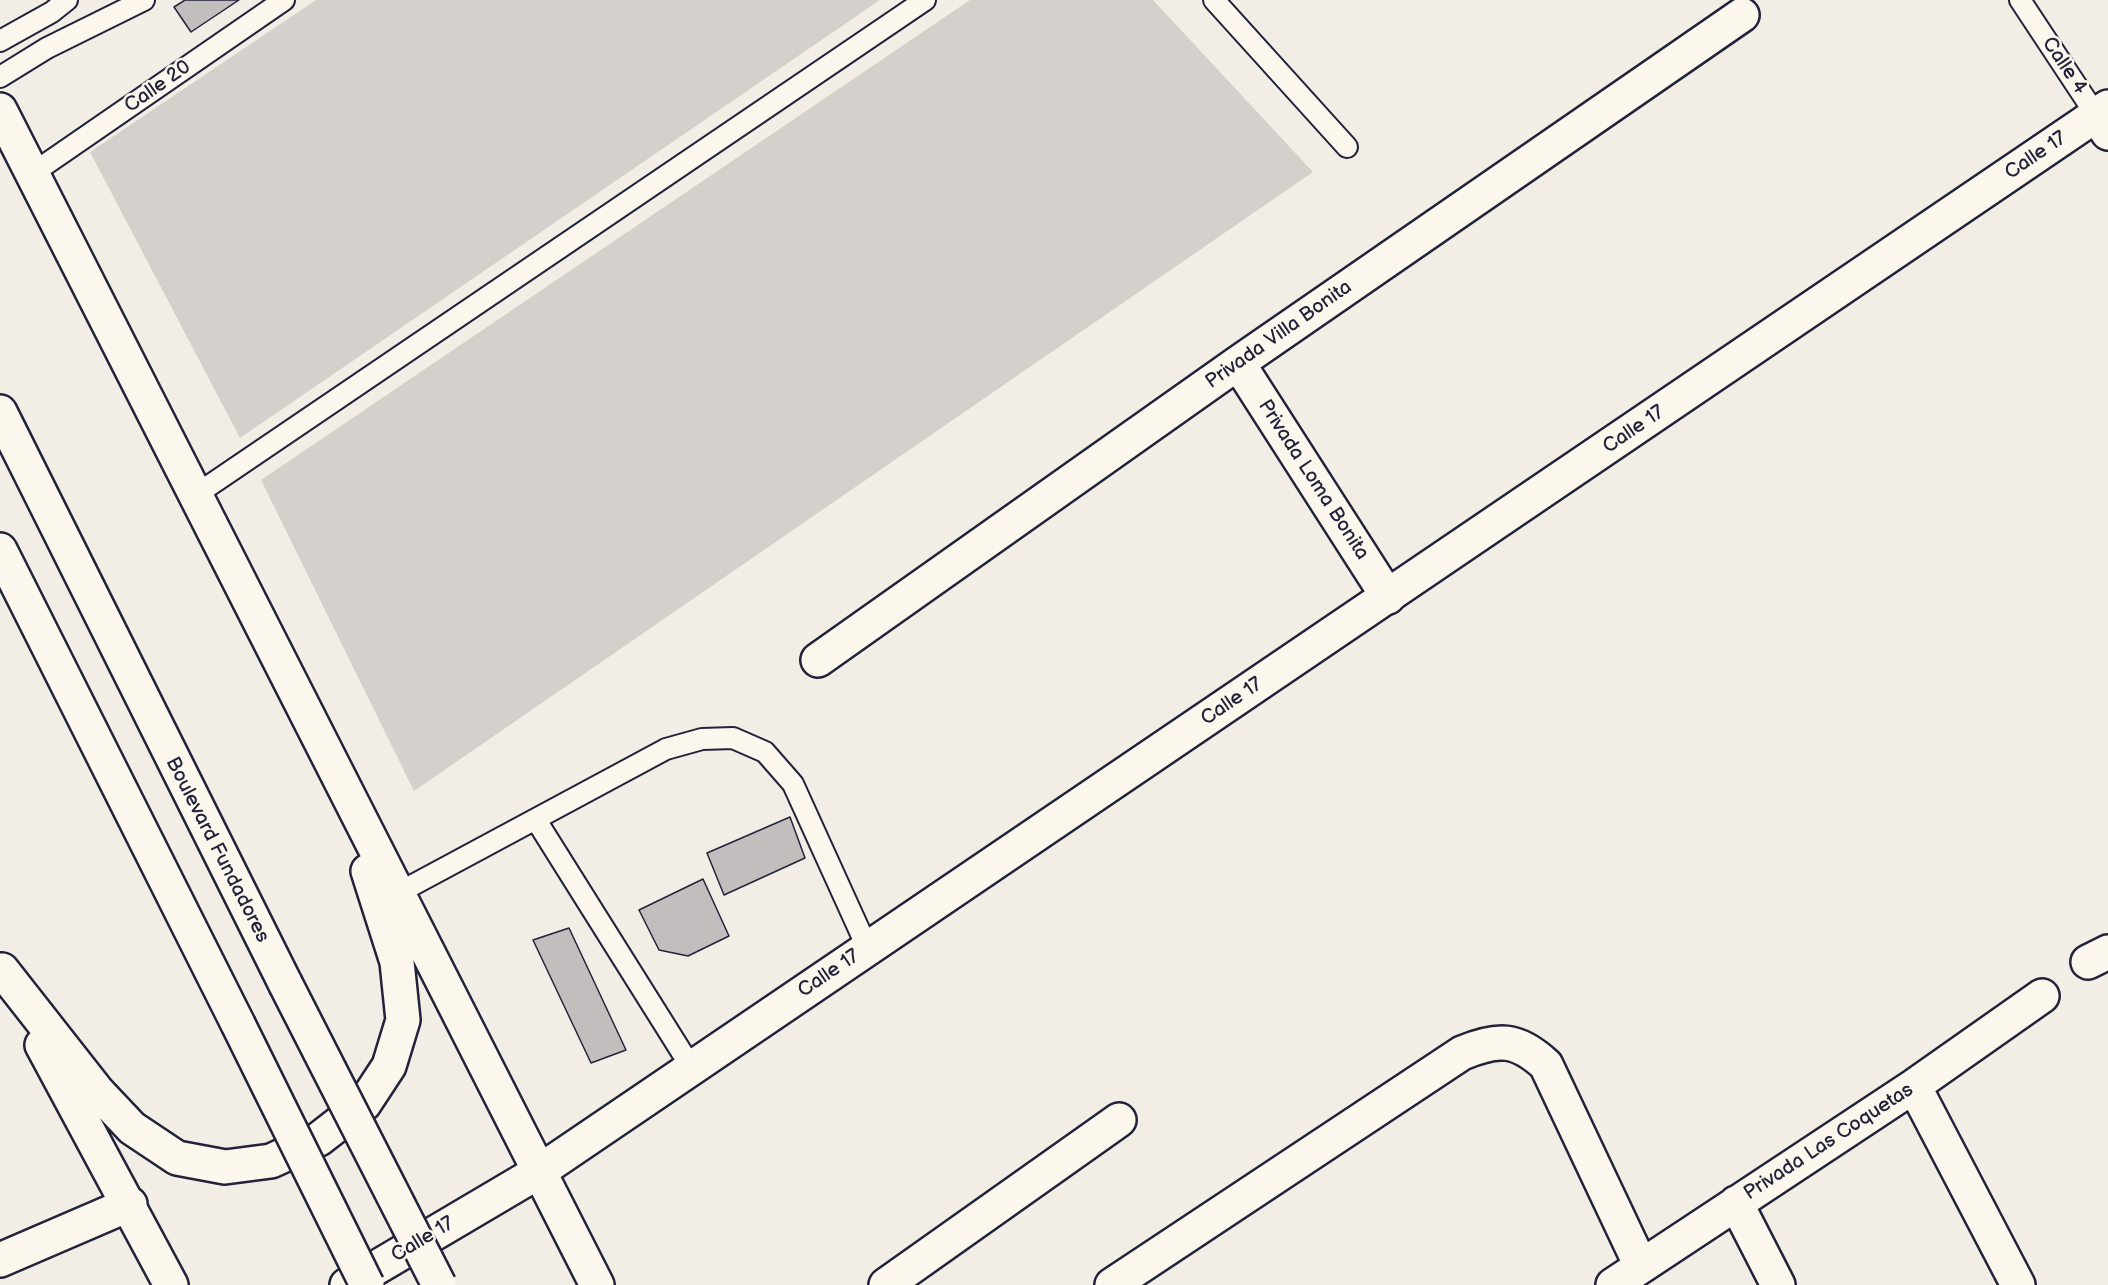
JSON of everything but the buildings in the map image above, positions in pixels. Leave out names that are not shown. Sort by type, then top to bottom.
[{"type":"main road","name":"Privada Villa Bonita","points":[[818,660],[1238,363],[1742,15]]},
{"type":"main road","points":[[0,110],[194,496],[597,1285]]},
{"type":"main road","name":"Calle 17","points":[[348,1285],[540,1171],[867,947],[2104,118]]},
{"type":"main road","name":"Privada Loma Bonita","points":[[1238,363],[1388,597]]},
{"type":"main road","name":"Boulevard Fundadores","points":[[0,412],[285,983],[439,1285]]},
{"type":"main road","points":[[0,550],[366,1285]]},
{"type":"main road","points":[[1,968],[97,1091],[132,1128],[177,1158],[225,1167],[271,1161],[319,1139],[364,1104],[389,1066],[403,1020],[397,962],[376,893],[326,753]]},
{"type":"main road","points":[[1,968],[130,1204],[171,1285]]},
{"type":"main road","name":"Privada Las Coquetas","points":[[1613,1285],[1914,1086],[2042,996]]},
{"type":"main road","points":[[1112,1285],[1462,1053],[1486,1043],[1510,1044],[1528,1049],[1546,1065],[1641,1266]]},
{"type":"main road","points":[[1914,1086],[2018,1285]]},
{"type":"main road","points":[[886,1285],[1119,1120]]},
{"type":"main road","points":[[1736,1203],[1778,1285]]},
{"type":"main road","points":[[0,1260],[130,1204]]},
{"type":"lane","points":[[0,41],[52,12],[67,0]]},
{"type":"lane","points":[[0,77],[47,48],[144,0]]},
{"type":"lane","name":"Calle 20","points":[[33,173],[284,0]]},
{"type":"lane","points":[[194,496],[925,0]]},
{"type":"lane","points":[[1214,0],[1347,147]]},
{"type":"lane","name":"Calle 4","points":[[2020,0],[2104,118]]},
{"type":"lane","points":[[398,893],[666,749],[702,739],[733,738],[765,752],[793,784],[867,947]]},
{"type":"lane","points":[[536,820],[691,1067]]},
{"type":"shaded area","points":[[316,0],[880,0],[240,438],[90,152]]},
{"type":"shaded area","points":[[970,0],[1153,0],[1313,172],[414,791],[261,480]]}]
